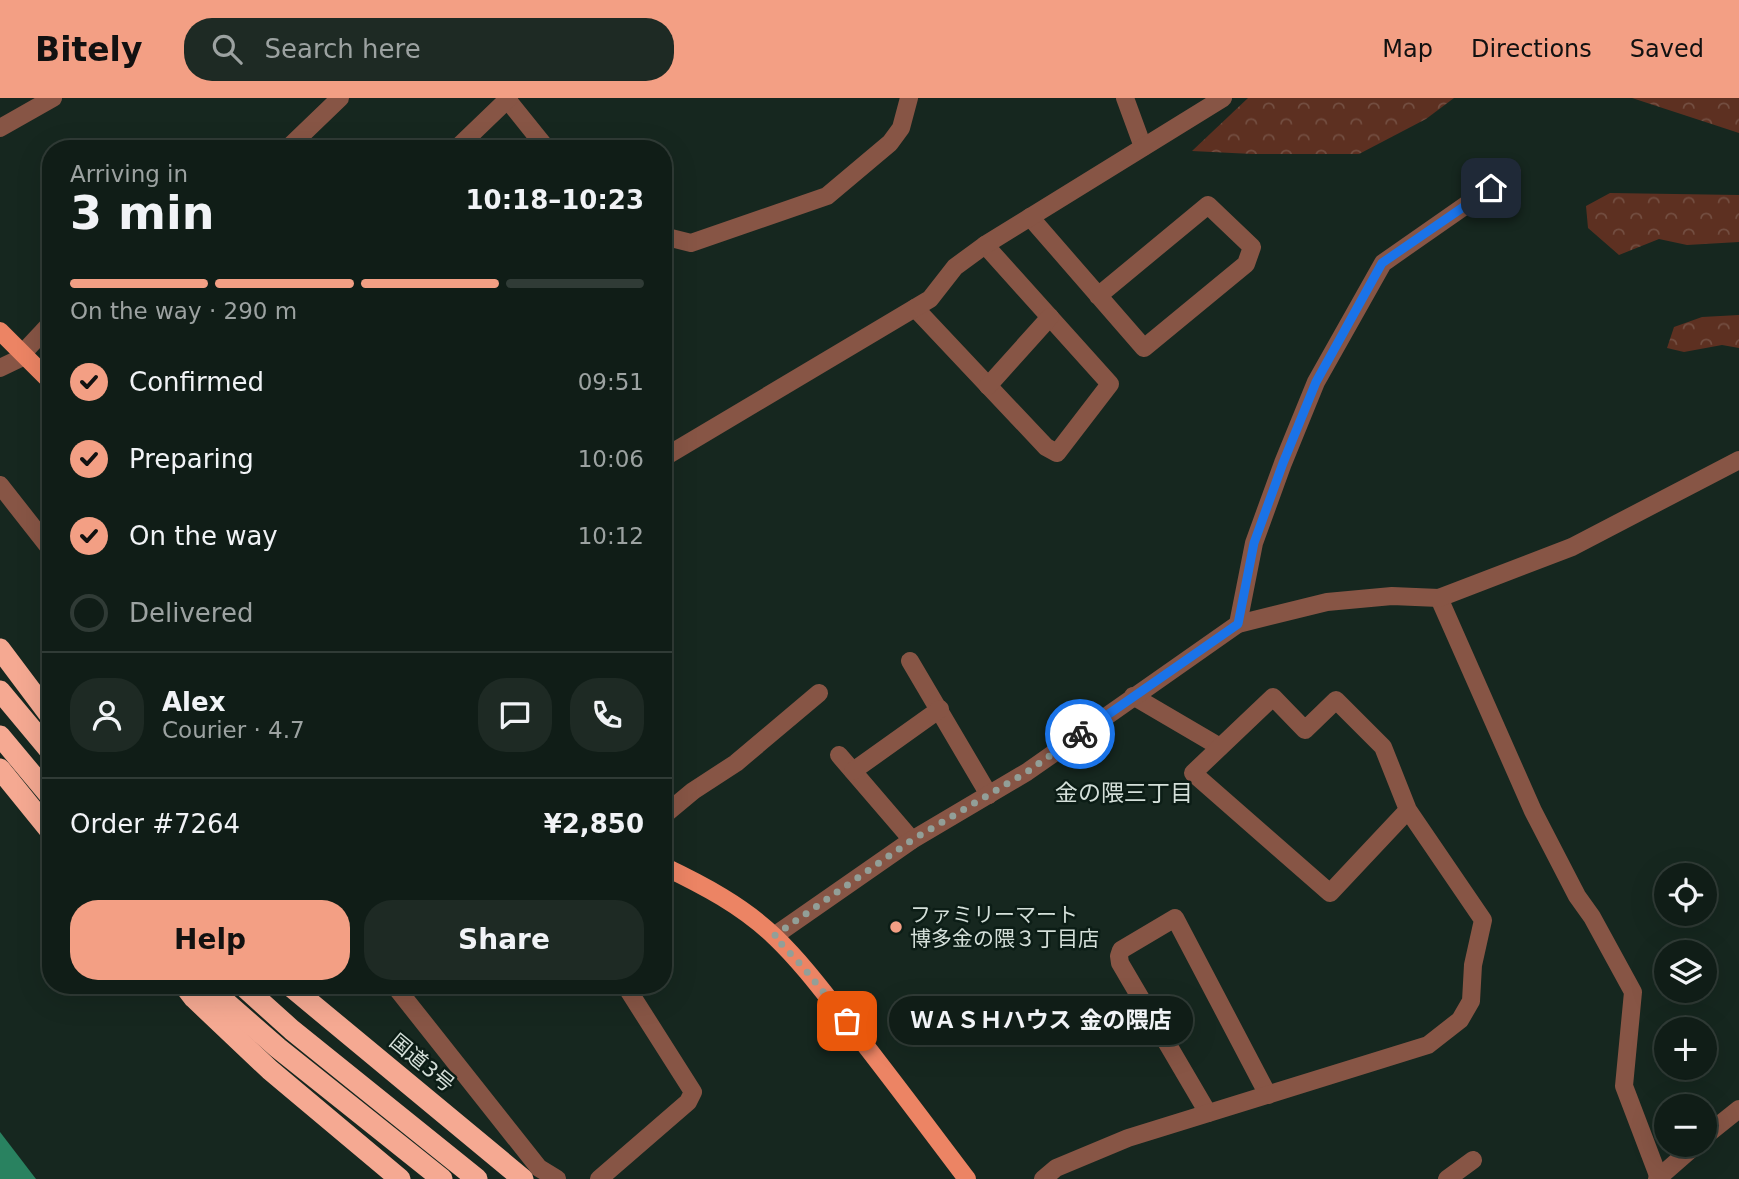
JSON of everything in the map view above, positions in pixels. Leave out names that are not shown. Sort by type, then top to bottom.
[{"type":"highway","points":[[0,649],[42,705]]},
{"type":"highway","points":[[0,691],[42,741]]},
{"type":"highway","points":[[0,736],[42,786]]},
{"type":"highway","points":[[0,769],[42,821]]},
{"type":"highway","points":[[0,782],[42,828]]},
{"type":"highway","points":[[191,994],[270,1070],[400,1179]]},
{"type":"highway","points":[[216,994],[278,1048],[443,1179]]},
{"type":"highway","points":[[231,994],[411,1148],[443,1179]]},
{"type":"highway","points":[[252,994],[292,1030],[477,1179]]},
{"type":"highway","name":"国道3号","points":[[300,994],[523,1179]]},
{"type":"main road","points":[[0,331],[42,373]]},
{"type":"main road","points":[[672,870],[701,884],[744,911],[774,936],[803,967],[861,1039],[967,1179]]},
{"type":"street","points":[[0,128],[53,98]]},
{"type":"street","points":[[296,140],[340,98]]},
{"type":"street","points":[[672,238],[691,243],[827,196],[890,143],[901,128],[909,98]]},
{"type":"street","points":[[1125,98],[1143,147]]},
{"type":"street","points":[[465,140],[507,99],[540,140]]},
{"type":"street","points":[[672,453],[930,299],[955,267],[985,245],[1218,99]]},
{"type":"street","points":[[1238,624],[1254,543],[1283,463],[1316,382],[1382,263],[1512,173]]},
{"type":"street","points":[[1030,217],[1098,296],[1144,348],[1246,264],[1252,247],[1208,205],[1098,296]]},
{"type":"street","points":[[915,308],[1046,447],[1057,453],[1110,384],[985,245]]},
{"type":"street","points":[[988,386],[1050,317]]},
{"type":"street","points":[[0,368],[24,355],[42,334]]},
{"type":"street","points":[[774,936],[912,840],[1027,772],[1238,624],[1327,602],[1392,596],[1439,598],[1572,547],[1739,460]]},
{"type":"street","points":[[0,485],[42,539]]},
{"type":"street","points":[[1439,598],[1533,811],[1577,896],[1592,917],[1633,992],[1624,1086],[1658,1179],[1682,1157]]},
{"type":"street","points":[[910,661],[989,795]]},
{"type":"street","points":[[672,809],[736,763],[820,693]]},
{"type":"street","points":[[1133,696],[1220,747]]},
{"type":"street","points":[[1042,1179],[1056,1168],[1128,1138],[1428,1045],[1460,1020],[1471,1001],[1473,965],[1483,920],[1408,810],[1382,747],[1336,700],[1305,730],[1273,697],[1193,773],[1330,893],[1408,810]]},
{"type":"street","points":[[853,771],[940,709]]},
{"type":"street","points":[[839,755],[912,840]]},
{"type":"street","points":[[1208,1113],[1120,963],[1121,950],[1175,918],[1268,1095]]},
{"type":"street","points":[[401,994],[539,1168],[557,1179]]},
{"type":"street","points":[[598,1179],[688,1102],[694,1092],[631,994]]},
{"type":"street","points":[[1717,1127],[1739,1109]]},
{"type":"street","points":[[1447,1179],[1473,1160]]},
{"type":"green space","points":[[1248,98],[1454,98],[1426,119],[1359,154],[1192,151]]},
{"type":"green space","points":[[1632,98],[1739,98],[1739,133]]},
{"type":"green space","points":[[1610,193],[1739,195],[1739,242],[1687,245],[1659,239],[1619,255],[1588,228],[1586,206]]},
{"type":"green space","points":[[1739,315],[1739,348],[1722,345],[1684,352],[1667,348],[1674,327],[1702,317]]},
{"type":"shaded area","points":[[0,1132],[36,1179],[0,1179]]},
{"type":"way so far","points":[[847,1021],[774,936],[912,840],[1027,772],[1080,734]]},
{"type":"place","name":"ファミリーマート 博多金の隈３丁目店","points":[[896,927]]},
{"type":"place","name":"ＷＡＳＨハウス 金の隈店","points":[[847,1021]]},
{"type":"district","name":"金の隈三丁目","points":[[1124,793]]},
{"type":"route","points":[[1080,734],[1238,624],[1254,543],[1283,463],[1316,382],[1382,263],[1491,188]]}]
